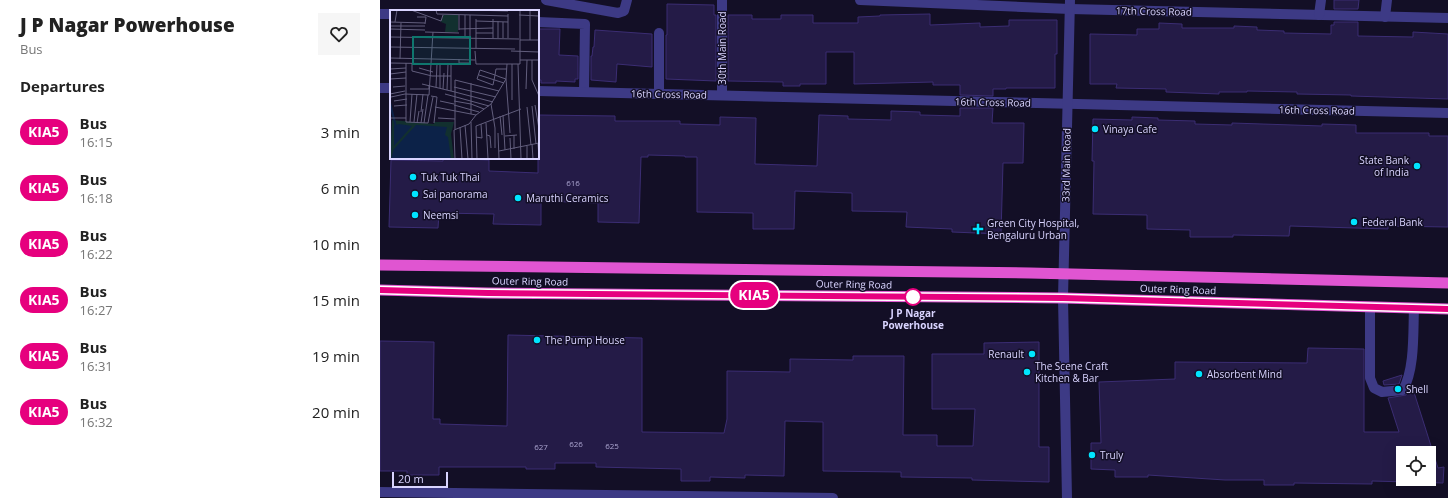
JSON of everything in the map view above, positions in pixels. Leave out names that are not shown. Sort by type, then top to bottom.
[{"type":"highway","points":[[380,261],[404,265]]},
{"type":"highway","points":[[380,265],[404,265]]},
{"type":"highway","name":"Outer Ring Road","points":[[404,265],[1063,273],[1448,283]]},
{"type":"highway","name":"Outer Ring Road","points":[[380,290],[488,293],[1063,298],[1448,309]]},
{"type":"street","points":[[546,0],[618,13],[624,11],[627,0]]},
{"type":"street","name":"30th Main Road","points":[[722,0],[722,95]]},
{"type":"street","name":"17th Cross Road","points":[[860,0],[1070,4],[1319,15],[1448,18]]},
{"type":"street","points":[[1319,15],[1321,0]]},
{"type":"street","points":[[1385,17],[1387,0]]},
{"type":"street","name":"33rd Main Road","points":[[1067,498],[1063,273],[1070,4]]},
{"type":"street","points":[[539,22],[585,24],[584,92]]},
{"type":"street","points":[[659,33],[659,94]]},
{"type":"street","name":"16th Cross Road","points":[[539,91],[1448,113]]},
{"type":"street","points":[[1370,307],[1370,378],[1374,388],[1382,392],[1403,390],[1408,382],[1411,368],[1414,308]]},
{"type":"street","points":[[380,492],[471,495],[833,498]]},
{"type":"building","points":[[1334,0],[1359,0],[1358,9],[1334,9]]},
{"type":"building","points":[[667,4],[714,5],[714,15],[716,15],[716,81],[666,79]]},
{"type":"building","points":[[930,14],[930,25],[980,23],[980,27],[1009,26],[1009,20],[1057,20],[1055,88],[993,89],[993,96],[960,95],[960,85],[933,85],[933,82],[854,84],[854,52],[826,52],[826,84],[800,84],[800,86],[783,86],[783,82],[728,81],[728,15],[752,15],[752,19],[781,19],[781,15],[813,15],[813,23],[858,23],[858,17]]},
{"type":"building","points":[[1334,22],[1358,22],[1358,36],[1413,37],[1413,32],[1448,34],[1448,99],[1297,94],[1297,92],[1247,91],[1219,92],[1219,94],[1166,92],[1166,89],[1116,88],[1117,84],[1090,84],[1090,34],[1137,35],[1137,29],[1159,29],[1159,23],[1182,24],[1182,28],[1234,28],[1234,26],[1257,27],[1257,30],[1284,31],[1284,33],[1331,34],[1331,25],[1334,25]]},
{"type":"building","points":[[539,29],[560,29],[559,55],[578,56],[578,79],[575,79],[575,82],[556,81],[556,83],[541,83],[541,80],[539,80]]},
{"type":"building","points":[[595,30],[652,34],[652,67],[617,64],[616,82],[591,80],[591,56],[594,47]]},
{"type":"building","points":[[960,108],[993,108],[992,123],[1024,123],[1023,163],[1003,163],[1001,234],[952,232],[952,229],[906,227],[907,212],[852,211],[852,193],[795,191],[794,229],[753,229],[753,213],[697,212],[697,157],[648,155],[648,157],[641,157],[639,223],[598,222],[598,203],[541,201],[541,225],[493,224],[494,214],[439,213],[438,228],[389,227],[391,160],[489,160],[489,171],[538,173],[539,115],[615,116],[615,121],[680,121],[680,124],[720,125],[720,117],[756,118],[755,164],[817,166],[819,115],[848,116],[848,119],[891,120],[891,111],[920,112],[920,115],[960,116]]},
{"type":"building","points":[[1132,117],[1158,118],[1158,120],[1195,121],[1195,124],[1232,125],[1232,123],[1322,126],[1322,124],[1356,125],[1356,133],[1429,133],[1429,136],[1448,136],[1448,227],[1388,226],[1388,229],[1290,226],[1289,236],[1233,235],[1233,237],[1190,237],[1190,230],[1147,229],[1147,215],[1093,214],[1093,119],[1132,120]]},
{"type":"building","points":[[508,335],[642,338],[642,432],[724,433],[727,419],[727,371],[790,372],[790,359],[853,360],[853,356],[904,356],[903,435],[937,435],[937,446],[973,446],[975,409],[932,409],[932,354],[984,354],[984,343],[1039,342],[1039,447],[1049,447],[1049,482],[972,480],[972,478],[901,477],[901,472],[823,471],[823,422],[785,421],[784,476],[745,475],[745,478],[710,477],[710,481],[681,481],[681,469],[596,467],[596,463],[555,463],[555,469],[526,469],[526,467],[439,467],[439,475],[407,475],[407,471],[380,471],[380,341],[434,342],[433,419],[440,419],[440,424],[507,426]]},
{"type":"building","points":[[1308,348],[1364,349],[1364,432],[1399,432],[1388,398],[1406,395],[1412,386],[1431,446],[1396,446],[1396,482],[1372,481],[1372,484],[1294,483],[1294,485],[1264,485],[1264,480],[1225,480],[1148,475],[1148,477],[1115,477],[1115,470],[1091,469],[1091,443],[1101,443],[1099,382],[1175,379],[1175,362],[1307,363]]},
{"type":"building","points":[[1402,375],[1399,384],[1384,385],[1383,381]]},
{"type":"building","points":[[1436,462],[1438,468],[1444,467],[1443,483],[1436,483]]},
{"type":"bus line","name":"KIA5","points":[[380,290],[488,293],[1063,298],[1448,309]]},
{"type":"place","name":"Vinaya Cafe","points":[[1095,129]]},
{"type":"place","name":"State Bank of India","points":[[1417,166]]},
{"type":"place","name":"Tuk Tuk Thai","points":[[413,177]]},
{"type":"place","name":"Sai panorama","points":[[415,194]]},
{"type":"place","name":"Maruthi Ceramics","points":[[518,198]]},
{"type":"place","name":"Neemsi","points":[[415,215]]},
{"type":"place","name":"Federal Bank","points":[[1354,222]]},
{"type":"place","name":"Green City Hospital, Bengaluru Urban","points":[[978,229]]},
{"type":"place","name":"J P Nagar Powerhouse","points":[[913,297]]},
{"type":"place","name":"The Pump House","points":[[537,340]]},
{"type":"place","name":"Renault","points":[[1032,354]]},
{"type":"place","name":"The Scene Craft Kitchen & Bar","points":[[1027,372]]},
{"type":"place","name":"Absorbent Mind","points":[[1199,374]]},
{"type":"place","name":"Shell","points":[[1398,389]]},
{"type":"place","name":"Truly","points":[[1092,455]]}]
